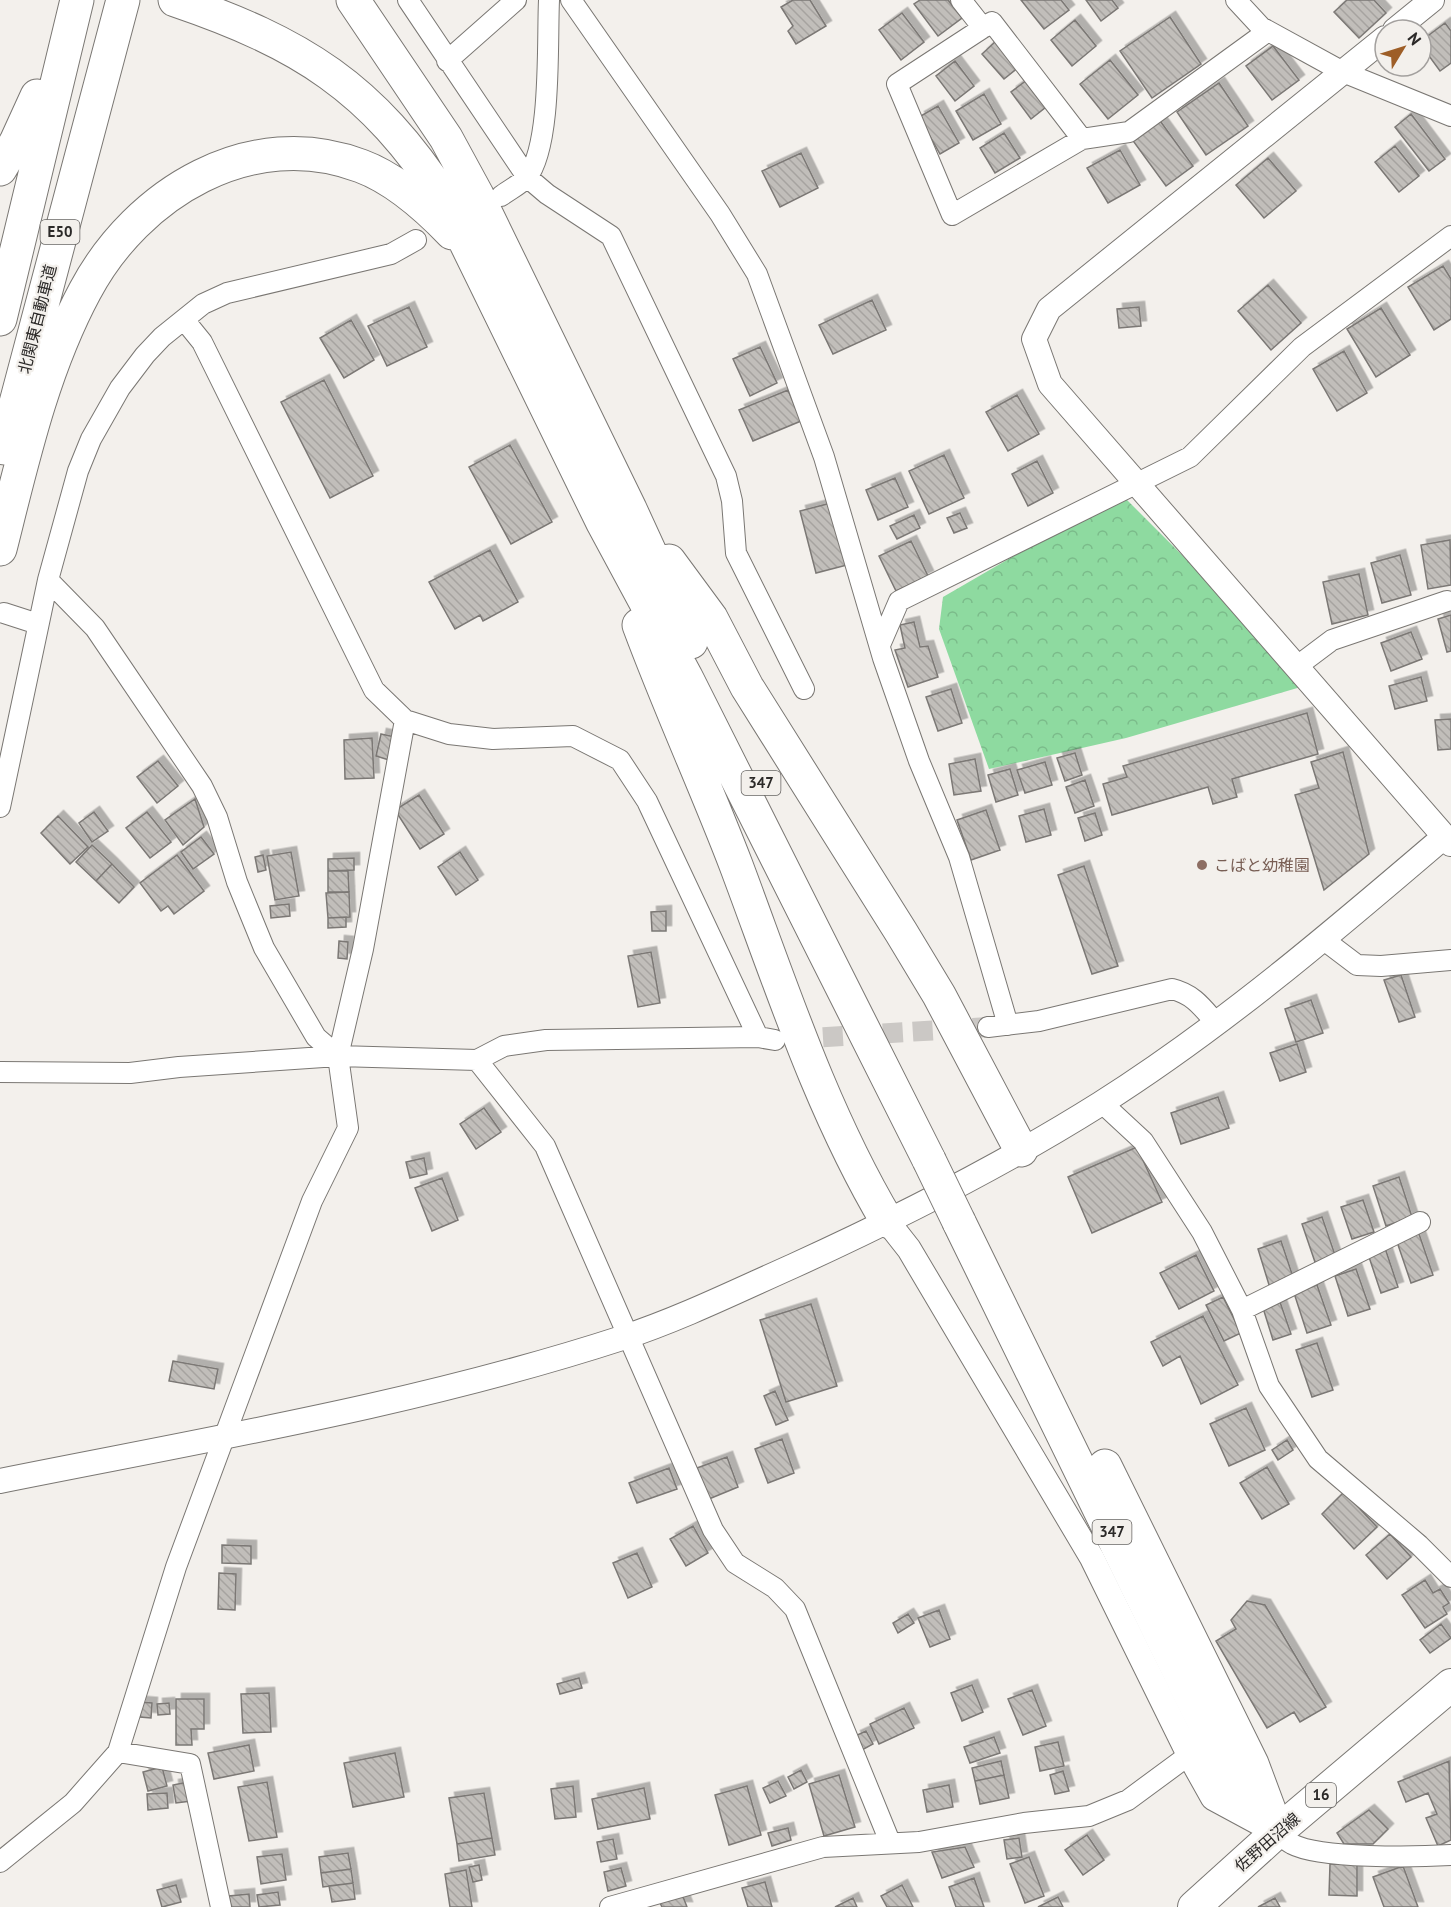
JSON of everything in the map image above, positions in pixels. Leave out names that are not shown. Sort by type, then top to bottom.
[{"type":"highway","points":[[0,169],[16,142],[44,78],[62,0]]},
{"type":"highway","name":"E50","points":[[0,319],[77,0]]},
{"type":"highway","name":"北関東自動車道","points":[[0,464],[123,0]]},
{"type":"highway","points":[[175,0],[273,38],[350,87],[418,158],[445,200],[481,270],[569,418]]},
{"type":"highway","points":[[235,0],[290,24],[327,45],[361,69],[418,123],[489,196]]},
{"type":"highway","points":[[353,0],[446,138],[489,196],[569,418]]},
{"type":"highway","points":[[0,549],[48,374],[86,288],[115,245],[134,224],[186,183],[225,165],[256,155],[303,153],[340,159],[363,166],[389,180],[414,199],[458,239],[481,270]]},
{"type":"highway","name":"347","points":[[569,418],[616,516],[684,629],[968,1218],[1252,1764],[1277,1832]]},
{"type":"highway","points":[[616,516],[711,618],[747,687],[939,995],[1021,1150]]},
{"type":"highway","points":[[616,516],[662,687],[693,755],[821,1088],[869,1191],[887,1221]]},
{"type":"main road","name":"佐野田沼線","points":[[1194,1907],[1277,1832],[1451,1685]]},
{"type":"street","points":[[408,0],[527,177],[547,194],[611,236],[621,253],[726,476],[732,501],[736,553],[804,689]]},
{"type":"street","points":[[447,61],[516,0]]},
{"type":"street","points":[[489,196],[527,177],[538,154],[545,100],[549,0]]},
{"type":"street","points":[[571,0],[720,214],[757,274],[824,457],[880,645],[919,760],[959,857],[1008,1024]]},
{"type":"street","points":[[962,0],[983,28]]},
{"type":"street","points":[[1236,0],[1261,27],[1343,72],[1451,116]]},
{"type":"street","points":[[1410,18],[1432,0]]},
{"type":"street","points":[[1082,139],[992,21],[897,84],[952,215],[1082,139],[1129,132],[1268,31]]},
{"type":"street","points":[[0,1481],[432,1394],[627,1337],[747,1286],[887,1221],[1021,1150],[1102,1103],[1216,1023],[1448,840],[1134,483],[1050,384],[1035,339],[1049,309],[1373,48]]},
{"type":"street","points":[[880,645],[899,601],[1190,457],[1302,347],[1451,236]]},
{"type":"street","points":[[0,807],[48,580],[78,471],[91,439],[120,388],[162,337],[204,304],[227,293],[391,254],[416,240]]},
{"type":"street","points":[[0,1072],[130,1073],[178,1067],[338,1056],[477,1059],[504,1046],[546,1040],[766,1039],[647,801],[620,760],[573,736],[493,739],[449,734],[405,720],[374,690],[202,342],[185,321]]},
{"type":"street","points":[[48,580],[95,628],[202,786],[217,817],[237,882],[264,948],[316,1038],[338,1056]]},
{"type":"street","points":[[1296,667],[1332,640],[1447,601]]},
{"type":"street","points":[[4,613],[38,624]]},
{"type":"street","points":[[0,1862],[73,1803],[118,1752],[176,1567],[312,1200],[348,1128],[338,1056],[363,949],[405,720]]},
{"type":"street","points":[[1324,940],[1357,965],[1381,966],[1451,960]]},
{"type":"street","points":[[988,1027],[1039,1021],[1172,989],[1185,992],[1197,1001],[1216,1023]]},
{"type":"street","points":[[477,1059],[545,1146],[713,1530],[735,1563],[775,1588],[795,1609],[890,1842]]},
{"type":"street","points":[[1102,1103],[1143,1141],[1202,1232],[1242,1310],[1269,1386],[1318,1459],[1419,1545],[1451,1577]]},
{"type":"street","points":[[887,1221],[909,1249],[1064,1506],[1189,1755],[1213,1798],[1277,1832],[1292,1844],[1317,1850],[1386,1857],[1451,1855]]},
{"type":"street","points":[[1242,1310],[1420,1222]]},
{"type":"street","points":[[118,1752],[190,1764],[221,1907]]},
{"type":"street","points":[[610,1907],[823,1848],[890,1842],[919,1842],[1024,1823],[1089,1816],[1128,1800],[1189,1755]]},
{"type":"green space","points":[[1121,494],[1311,684],[1126,738],[989,769],[939,629],[943,597]]},
{"type":"building","points":[[793,0],[810,0],[826,26],[796,44],[788,31],[793,26],[781,7]]},
{"type":"building","points":[[920,0],[948,0],[962,18],[938,36],[914,4]]},
{"type":"building","points":[[1021,0],[1061,0],[1069,10],[1044,29]]},
{"type":"building","points":[[1086,0],[1112,0],[1118,8],[1101,21]]},
{"type":"building","points":[[1347,0],[1374,0],[1386,13],[1381,18],[1373,18],[1373,25],[1359,38],[1334,12]]},
{"type":"building","points":[[902,13],[924,42],[901,60],[879,30]]},
{"type":"building","points":[[1170,17],[1201,64],[1152,98],[1120,51]]},
{"type":"building","points":[[1075,20],[1096,46],[1072,66],[1051,40]]},
{"type":"building","points":[[1445,23],[1451,31],[1451,63],[1440,71],[1433,61],[1433,32]]},
{"type":"building","points":[[996,41],[1019,67],[1004,79],[982,54]]},
{"type":"building","points":[[1273,46],[1299,80],[1272,100],[1246,66]]},
{"type":"building","points":[[1110,60],[1138,95],[1108,119],[1080,84]]},
{"type":"building","points":[[955,61],[974,86],[955,101],[936,76]]},
{"type":"building","points":[[1031,77],[1051,103],[1031,119],[1011,92]]},
{"type":"building","points":[[1219,83],[1248,126],[1206,155],[1177,112]]},
{"type":"building","points":[[984,94],[1001,124],[973,140],[956,111]]},
{"type":"building","points":[[938,106],[959,143],[940,154],[919,117]]},
{"type":"building","points":[[1411,114],[1445,159],[1429,171],[1395,127]]},
{"type":"building","points":[[1158,118],[1193,166],[1166,186],[1131,138]]},
{"type":"building","points":[[1004,133],[1020,158],[995,173],[980,148]]},
{"type":"building","points":[[1395,146],[1419,176],[1399,192],[1375,162]]},
{"type":"building","points":[[1120,150],[1140,185],[1108,203],[1087,168]]},
{"type":"building","points":[[801,153],[818,188],[780,207],[762,171]]},
{"type":"building","points":[[1268,158],[1296,191],[1264,218],[1236,185]]},
{"type":"building","points":[[1443,266],[1451,279],[1451,319],[1434,330],[1408,287]]},
{"type":"building","points":[[1268,285],[1301,323],[1271,350],[1238,311]]},
{"type":"building","points":[[872,300],[886,330],[833,354],[819,325]]},
{"type":"building","points":[[409,307],[427,347],[387,366],[368,326]]},
{"type":"building","points":[[1139,307],[1141,326],[1119,328],[1117,309]]},
{"type":"building","points":[[1381,308],[1410,355],[1376,377],[1347,329]]},
{"type":"building","points":[[351,320],[374,360],[344,378],[320,338]]},
{"type":"building","points":[[760,347],[777,383],[750,396],[733,359]]},
{"type":"building","points":[[1344,351],[1367,393],[1337,411],[1313,369]]},
{"type":"building","points":[[324,380],[373,476],[330,498],[281,402]]},
{"type":"building","points":[[788,390],[801,421],[753,441],[739,410]]},
{"type":"building","points":[[1017,395],[1039,434],[1008,451],[986,412]]},
{"type":"building","points":[[510,445],[552,522],[511,544],[469,467]]},
{"type":"building","points":[[944,455],[964,498],[929,514],[909,471]]},
{"type":"building","points":[[1037,461],[1053,493],[1028,506],[1012,474]]},
{"type":"building","points":[[895,478],[908,507],[878,520],[866,490]]},
{"type":"building","points":[[831,503],[847,565],[816,573],[800,511]]},
{"type":"building","points":[[960,513],[967,528],[954,533],[947,518]]},
{"type":"building","points":[[914,515],[920,528],[897,539],[890,526]]},
{"type":"building","points":[[1450,540],[1451,585],[1428,589],[1421,545]]},
{"type":"building","points":[[911,541],[928,576],[896,591],[879,556]]},
{"type":"building","points":[[490,550],[518,602],[483,621],[480,615],[455,629],[429,582]]},
{"type":"building","points":[[1400,555],[1411,595],[1382,603],[1371,563]]},
{"type":"building","points":[[1359,574],[1368,615],[1332,624],[1323,582]]},
{"type":"building","points":[[1451,615],[1451,651],[1447,652],[1438,619]]},
{"type":"building","points":[[914,622],[920,647],[928,646],[938,677],[908,687],[895,650],[905,648],[900,625]]},
{"type":"building","points":[[1411,632],[1422,659],[1391,671],[1381,643]]},
{"type":"building","points":[[1421,677],[1427,701],[1395,709],[1389,686]]},
{"type":"building","points":[[951,689],[962,723],[938,731],[926,697]]},
{"type":"building","points":[[1307,713],[1318,754],[1232,779],[1237,797],[1213,804],[1208,787],[1112,815],[1103,784],[1127,777],[1123,766]]},
{"type":"building","points":[[1451,719],[1451,749],[1438,750],[1435,720]]},
{"type":"building","points":[[381,734],[395,737],[389,760],[376,756]]},
{"type":"building","points":[[372,738],[374,778],[345,779],[344,740]]},
{"type":"building","name":"こばと幼稚園","points":[[1343,752],[1369,854],[1324,890],[1295,795],[1319,788],[1311,762]]},
{"type":"building","points":[[1075,753],[1082,775],[1065,781],[1057,758]]},
{"type":"building","points":[[975,759],[981,791],[954,795],[949,764]]},
{"type":"building","points":[[158,761],[178,786],[157,803],[137,777]]},
{"type":"building","points":[[1045,762],[1052,785],[1025,793],[1017,770]]},
{"type":"building","points":[[1010,769],[1018,795],[996,802],[988,775]]},
{"type":"building","points":[[1085,780],[1094,806],[1075,813],[1066,787]]},
{"type":"building","points":[[419,795],[444,834],[420,849],[395,810]]},
{"type":"building","points":[[195,799],[204,827],[183,845],[165,820]]},
{"type":"building","points":[[1044,809],[1051,835],[1026,842],[1019,816]]},
{"type":"building","points":[[986,810],[1000,850],[971,860],[957,820]]},
{"type":"building","points":[[94,812],[108,831],[92,842],[79,823]]},
{"type":"building","points":[[147,812],[171,842],[150,858],[126,828]]},
{"type":"building","points":[[1095,813],[1102,835],[1085,841],[1078,818]]},
{"type":"building","points":[[58,816],[88,847],[70,864],[41,833]]},
{"type":"building","points":[[201,837],[214,854],[193,869],[181,852]]},
{"type":"building","points":[[92,845],[112,864],[96,881],[76,862]]},
{"type":"building","points":[[291,852],[299,896],[275,900],[267,856]]},
{"type":"building","points":[[460,852],[478,880],[456,895],[438,867]]},
{"type":"building","points":[[177,855],[204,891],[174,914],[168,906],[161,911],[140,883]]},
{"type":"building","points":[[263,855],[266,870],[258,872],[255,857]]},
{"type":"building","points":[[354,858],[354,870],[328,871],[328,859]]},
{"type":"building","points":[[112,864],[134,887],[119,903],[96,881]]},
{"type":"building","points":[[1084,866],[1118,966],[1092,974],[1058,875]]},
{"type":"building","points":[[328,871],[348,871],[349,892],[328,892]]},
{"type":"building","points":[[349,892],[350,917],[328,918],[326,893]]},
{"type":"building","points":[[289,904],[290,916],[271,918],[270,906]]},
{"type":"building","points":[[666,911],[666,931],[652,931],[651,912]]},
{"type":"building","points":[[346,917],[346,927],[328,928],[328,918]]},
{"type":"building","points":[[339,941],[348,942],[347,959],[338,958]]},
{"type":"building","points":[[651,952],[660,1003],[638,1007],[628,956]]},
{"type":"building","points":[[1401,975],[1415,1017],[1399,1022],[1384,980]]},
{"type":"building","points":[[1311,1000],[1323,1033],[1296,1042],[1285,1009]]},
{"type":"building","points":[[1297,1044],[1306,1072],[1280,1081],[1270,1053]]},
{"type":"building","points":[[1218,1097],[1229,1128],[1181,1144],[1171,1113]]},
{"type":"building","points":[[484,1108],[501,1132],[476,1149],[460,1124]]},
{"type":"building","points":[[1137,1147],[1162,1202],[1092,1233],[1068,1177]]},
{"type":"building","points":[[424,1158],[427,1174],[410,1178],[406,1162]]},
{"type":"building","points":[[1399,1177],[1412,1217],[1386,1226],[1373,1186]]},
{"type":"building","points":[[442,1178],[458,1220],[432,1231],[415,1188]]},
{"type":"building","points":[[1363,1200],[1374,1232],[1352,1239],[1341,1207]]},
{"type":"building","points":[[1322,1217],[1336,1258],[1316,1265],[1302,1224]]},
{"type":"building","points":[[1418,1231],[1433,1275],[1411,1283],[1396,1239]]},
{"type":"building","points":[[1281,1241],[1294,1280],[1270,1288],[1258,1249]]},
{"type":"building","points":[[1385,1248],[1398,1287],[1381,1293],[1368,1254]]},
{"type":"building","points":[[1196,1255],[1214,1291],[1179,1309],[1160,1273]]},
{"type":"building","points":[[1356,1269],[1370,1309],[1348,1316],[1335,1276]]},
{"type":"building","points":[[1317,1285],[1331,1325],[1307,1333],[1294,1293]]},
{"type":"building","points":[[1223,1297],[1241,1333],[1224,1341],[1206,1305]]},
{"type":"building","points":[[1280,1302],[1291,1334],[1273,1340],[1263,1308]]},
{"type":"building","points":[[811,1304],[837,1386],[786,1402],[760,1320]]},
{"type":"building","points":[[1203,1316],[1238,1385],[1201,1404],[1180,1356],[1163,1366],[1151,1342]]},
{"type":"building","points":[[1317,1343],[1333,1390],[1312,1397],[1296,1350]]},
{"type":"building","points":[[173,1361],[218,1369],[214,1389],[169,1381]]},
{"type":"building","points":[[775,1391],[788,1420],[776,1425],[764,1396]]},
{"type":"building","points":[[1246,1408],[1265,1450],[1229,1466],[1210,1424]]},
{"type":"building","points":[[782,1439],[794,1473],[768,1483],[755,1449]]},
{"type":"building","points":[[1287,1440],[1293,1450],[1278,1460],[1272,1450]]},
{"type":"building","points":[[727,1457],[738,1487],[709,1499],[697,1468]]},
{"type":"building","points":[[1267,1467],[1289,1504],[1262,1519],[1240,1483]]},
{"type":"building","points":[[669,1468],[677,1489],[637,1503],[629,1483]]},
{"type":"building","points":[[1344,1492],[1377,1527],[1354,1549],[1322,1514]]},
{"type":"building","points":[[693,1526],[708,1553],[686,1566],[670,1539]]},
{"type":"building","points":[[1390,1534],[1411,1557],[1387,1579],[1366,1555]]},
{"type":"building","points":[[222,1545],[251,1546],[251,1564],[222,1563]]},
{"type":"building","points":[[637,1553],[652,1587],[628,1598],[613,1563]]},
{"type":"building","points":[[219,1573],[236,1574],[235,1610],[218,1609]]},
{"type":"building","points":[[1425,1580],[1433,1593],[1440,1589],[1449,1603],[1443,1607],[1447,1614],[1425,1628],[1402,1595]]},
{"type":"building","points":[[1247,1601],[1265,1605],[1326,1707],[1300,1722],[1294,1712],[1267,1728],[1216,1641],[1236,1629],[1231,1620]]},
{"type":"building","points":[[939,1610],[950,1639],[930,1647],[918,1618]]},
{"type":"building","points":[[908,1614],[914,1623],[898,1633],[893,1623]]},
{"type":"building","points":[[1441,1624],[1451,1638],[1430,1653],[1420,1640]]},
{"type":"building","points":[[579,1678],[582,1688],[560,1694],[557,1684]]},
{"type":"building","points":[[972,1685],[983,1712],[962,1721],[951,1693]]},
{"type":"building","points":[[1032,1690],[1046,1726],[1023,1735],[1008,1699]]},
{"type":"building","points":[[269,1693],[271,1732],[243,1733],[241,1694]]},
{"type":"building","points":[[176,1699],[204,1699],[204,1729],[191,1729],[192,1745],[176,1745]]},
{"type":"building","points":[[141,1702],[152,1703],[151,1718],[140,1717]]},
{"type":"building","points":[[169,1703],[170,1714],[158,1715],[157,1704]]},
{"type":"building","points":[[904,1708],[914,1728],[879,1744],[870,1724]]},
{"type":"building","points":[[866,1731],[873,1744],[862,1750],[855,1736]]},
{"type":"building","points":[[994,1737],[1000,1753],[970,1763],[964,1747]]},
{"type":"building","points":[[1058,1742],[1064,1766],[1040,1771],[1035,1747]]},
{"type":"building","points":[[249,1745],[254,1771],[214,1779],[208,1753]]},
{"type":"building","points":[[395,1753],[404,1797],[353,1807],[344,1763]]},
{"type":"building","points":[[1001,1761],[1004,1775],[975,1781],[972,1768]]},
{"type":"building","points":[[1449,1761],[1451,1840],[1438,1846],[1426,1818],[1437,1814],[1428,1793],[1406,1802],[1398,1782]]},
{"type":"building","points":[[162,1767],[167,1786],[148,1791],[143,1772]]},
{"type":"building","points":[[801,1770],[807,1782],[794,1789],[788,1777]]},
{"type":"building","points":[[1063,1771],[1069,1791],[1055,1794],[1050,1775]]},
{"type":"building","points":[[839,1775],[855,1827],[824,1836],[809,1784]]},
{"type":"building","points":[[1004,1775],[1009,1798],[980,1804],[975,1781]]},
{"type":"building","points":[[778,1781],[786,1796],[770,1803],[763,1788]]},
{"type":"building","points":[[188,1782],[191,1801],[176,1803],[173,1785]]},
{"type":"building","points":[[267,1782],[277,1837],[249,1841],[238,1787]]},
{"type":"building","points":[[949,1785],[953,1807],[927,1812],[923,1790]]},
{"type":"building","points":[[573,1786],[576,1817],[555,1819],[551,1789]]},
{"type":"building","points":[[747,1786],[761,1835],[729,1845],[715,1795]]},
{"type":"building","points":[[644,1788],[650,1819],[598,1829],[592,1799]]},
{"type":"building","points":[[167,1793],[168,1808],[148,1810],[147,1794]]},
{"type":"building","points":[[484,1793],[492,1838],[457,1844],[449,1798]]},
{"type":"building","points":[[1369,1810],[1388,1829],[1373,1844],[1344,1844],[1337,1833]]},
{"type":"building","points":[[788,1828],[791,1840],[772,1846],[768,1833]]},
{"type":"building","points":[[1087,1835],[1104,1860],[1083,1875],[1065,1850]]},
{"type":"building","points":[[492,1838],[495,1855],[459,1861],[457,1844]]},
{"type":"building","points":[[1019,1838],[1022,1857],[1007,1859],[1004,1840]]},
{"type":"building","points":[[613,1839],[617,1859],[601,1862],[597,1842]]},
{"type":"building","points":[[965,1847],[974,1867],[942,1878],[932,1852]]},
{"type":"building","points":[[348,1853],[351,1869],[321,1873],[319,1857]]},
{"type":"building","points":[[282,1854],[286,1880],[261,1884],[257,1857]]},
{"type":"building","points":[[1029,1857],[1044,1896],[1025,1903],[1010,1864]]},
{"type":"building","points":[[1330,1864],[1357,1864],[1357,1896],[1329,1895]]},
{"type":"building","points":[[479,1865],[482,1880],[473,1882],[469,1867]]},
{"type":"building","points":[[1403,1866],[1418,1907],[1384,1907],[1373,1877]]},
{"type":"building","points":[[621,1868],[626,1886],[608,1891],[604,1872]]},
{"type":"building","points":[[351,1869],[353,1883],[323,1887],[321,1873]]},
{"type":"building","points":[[466,1870],[472,1907],[450,1907],[445,1874]]},
{"type":"building","points":[[974,1878],[984,1907],[956,1907],[949,1887]]},
{"type":"building","points":[[765,1882],[772,1907],[748,1907],[742,1888]]},
{"type":"building","points":[[353,1883],[355,1899],[332,1902],[329,1886]]},
{"type":"building","points":[[176,1885],[181,1902],[162,1907],[157,1890]]},
{"type":"building","points":[[902,1885],[913,1907],[887,1907],[881,1896]]},
{"type":"building","points":[[278,1892],[280,1905],[259,1907],[257,1895]]},
{"type":"building","points":[[249,1894],[250,1907],[231,1907],[229,1896]]},
{"type":"building","points":[[682,1894],[687,1907],[662,1907],[660,1903]]},
{"type":"building","points":[[1058,1897],[1063,1907],[1038,1907]]},
{"type":"building","points":[[853,1898],[857,1907],[835,1907]]},
{"type":"building","points":[[1275,1898],[1280,1907],[1258,1907]]},
{"type":"tunnel","points":[[793,1039],[988,1027]]},
{"type":"place","name":"こばと幼稚園","points":[[1202,865]]}]
